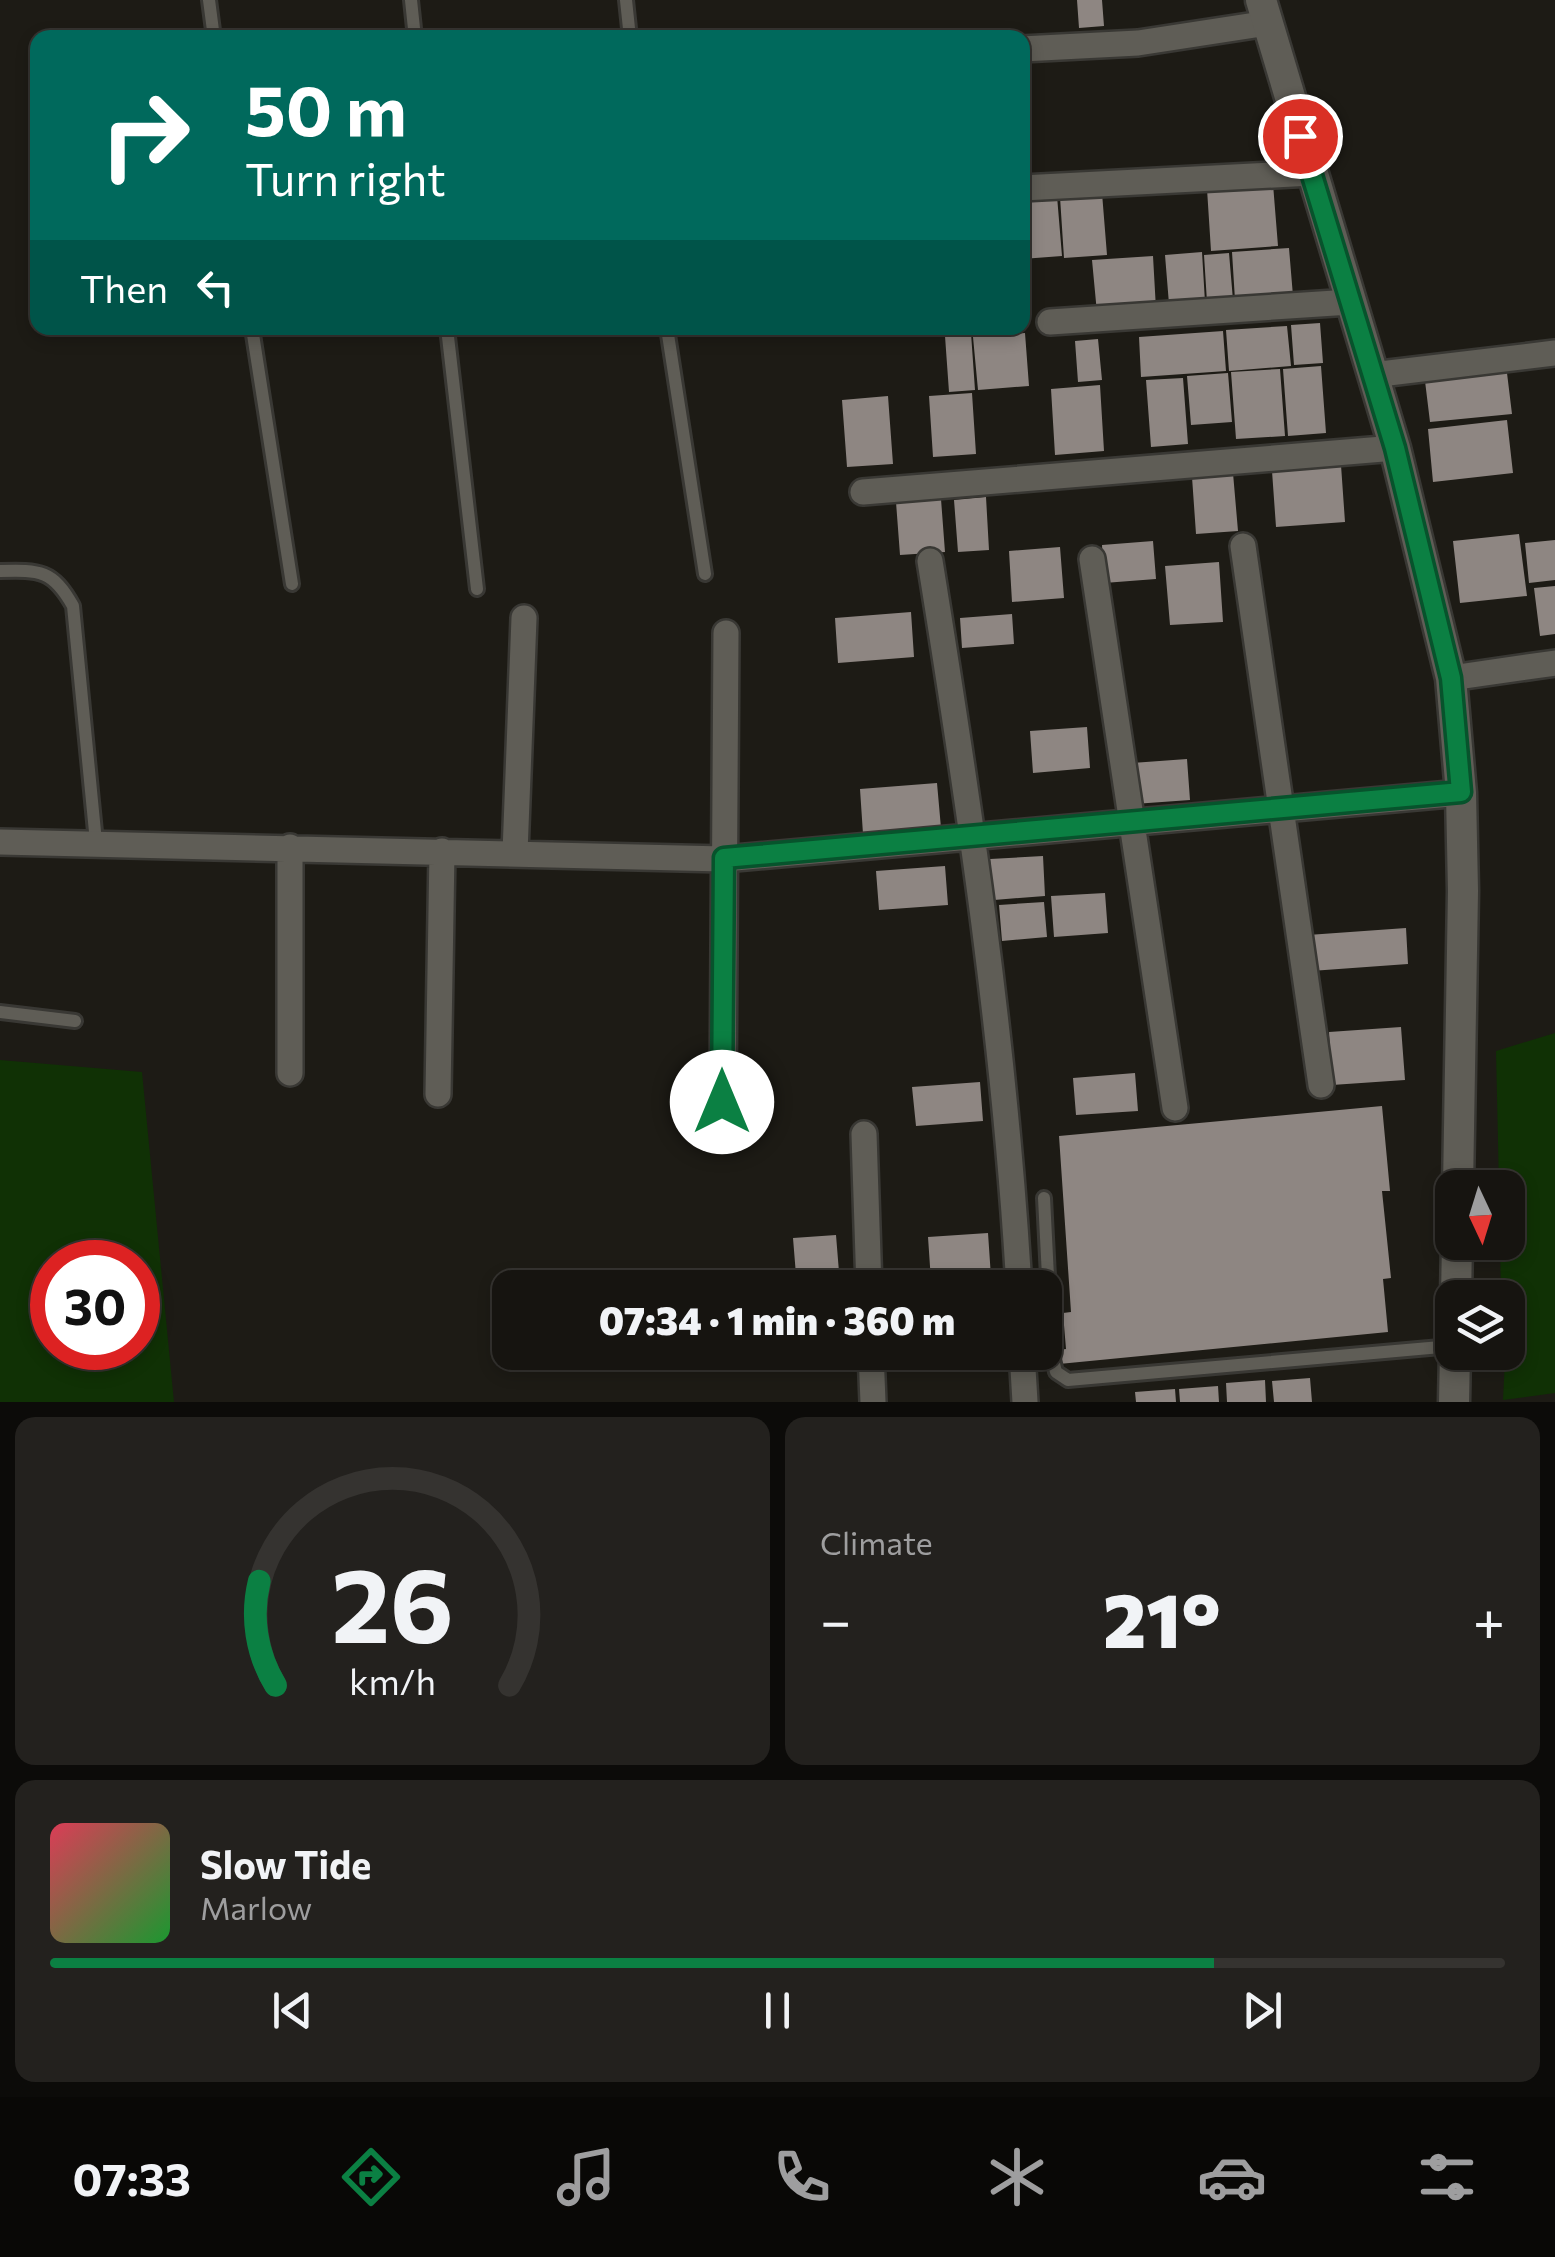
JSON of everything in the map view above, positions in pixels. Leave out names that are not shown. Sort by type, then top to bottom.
[{"type":"street","points":[[1030,49],[1138,42],[1264,11],[1395,448],[1451,678],[1461,792],[1458,1170]]},
{"type":"street","points":[[1030,188],[1311,173]]},
{"type":"street","points":[[1050,322],[1350,302]]},
{"type":"street","points":[[1372,375],[1555,353]]},
{"type":"street","points":[[863,492],[1395,448]]},
{"type":"street","points":[[1243,546],[1321,1085]]},
{"type":"street","points":[[1092,559],[1175,1108]]},
{"type":"street","points":[[930,562],[975,838],[1010,1120],[1017,1270]]},
{"type":"street","points":[[515,852],[524,618]]},
{"type":"street","points":[[722,1102],[726,633]]},
{"type":"street","points":[[1451,678],[1555,663]]},
{"type":"street","points":[[0,842],[724,858],[1281,812],[1461,792]]},
{"type":"street","points":[[290,847],[290,1073]]},
{"type":"street","points":[[438,1094],[442,851]]},
{"type":"street","points":[[864,1134],[868,1270]]},
{"type":"street","points":[[872,1370],[873,1402]]},
{"type":"street","points":[[1023,1370],[1025,1402]]},
{"type":"street","points":[[1454,1370],[1454,1402]]},
{"type":"lane","points":[[209,0],[213,30]]},
{"type":"lane","points":[[411,0],[414,30]]},
{"type":"lane","points":[[626,0],[629,30]]},
{"type":"lane","points":[[253,335],[292,584]]},
{"type":"lane","points":[[448,335],[477,589]]},
{"type":"lane","points":[[668,335],[705,574]]},
{"type":"lane","points":[[0,572],[32,570],[59,580],[74,606],[96,842]]},
{"type":"lane","points":[[0,1012],[75,1021]]},
{"type":"lane","points":[[1044,1198],[1052,1355],[1056,1372],[1068,1380],[1435,1351]]},
{"type":"green space","points":[[1555,1033],[1555,1393],[1503,1400],[1504,1370],[1525,1370],[1525,1280],[1501,1280],[1500,1260],[1525,1260],[1525,1170],[1499,1170],[1496,1051]]},
{"type":"green space","points":[[0,1060],[142,1072],[158,1240],[30,1240],[30,1370],[160,1370],[160,1258],[174,1402],[0,1402]]},
{"type":"building","points":[[1077,0],[1102,0],[1104,26],[1079,28]]},
{"type":"building","points":[[1273,184],[1278,246],[1211,251],[1207,189]]},
{"type":"building","points":[[1102,193],[1107,255],[1064,258],[1060,197]]},
{"type":"building","points":[[1057,196],[1062,256],[1030,258],[1030,198]]},
{"type":"building","points":[[1289,248],[1293,296],[1235,300],[1232,252]]},
{"type":"building","points":[[1202,252],[1205,302],[1169,304],[1165,255]]},
{"type":"building","points":[[1229,253],[1233,300],[1207,302],[1204,255]]},
{"type":"building","points":[[1153,256],[1156,309],[1097,313],[1092,260]]},
{"type":"building","points":[[1320,323],[1323,363],[1294,365],[1291,325]]},
{"type":"building","points":[[1287,326],[1291,366],[1229,371],[1226,330]]},
{"type":"building","points":[[1223,331],[1226,371],[1141,377],[1139,337]]},
{"type":"building","points":[[971,335],[975,390],[949,392],[945,336]]},
{"type":"building","points":[[1025,335],[1029,386],[978,390],[973,337]]},
{"type":"building","points":[[1098,339],[1102,380],[1078,382],[1075,341]]},
{"type":"building","points":[[1321,366],[1326,433],[1288,436],[1283,369]]},
{"type":"building","points":[[1280,369],[1285,436],[1236,439],[1231,372]]},
{"type":"building","points":[[1228,373],[1232,422],[1191,425],[1187,376]]},
{"type":"building","points":[[1507,373],[1512,414],[1430,422],[1425,381]]},
{"type":"building","points":[[1183,378],[1188,444],[1151,447],[1146,380]]},
{"type":"building","points":[[1100,385],[1104,451],[1055,455],[1051,389]]},
{"type":"building","points":[[972,393],[976,454],[933,457],[929,396]]},
{"type":"building","points":[[888,396],[893,464],[847,467],[842,400]]},
{"type":"building","points":[[1507,420],[1513,473],[1433,482],[1428,429]]},
{"type":"building","points":[[1341,465],[1345,522],[1276,527],[1272,471]]},
{"type":"building","points":[[1233,473],[1238,531],[1196,534],[1192,477]]},
{"type":"building","points":[[986,497],[989,550],[958,552],[954,500]]},
{"type":"building","points":[[941,499],[945,552],[900,555],[896,502]]},
{"type":"building","points":[[1519,534],[1527,596],[1460,603],[1453,541]]},
{"type":"building","points":[[1555,540],[1555,580],[1529,583],[1525,543]]},
{"type":"building","points":[[1153,541],[1156,579],[1104,583],[1102,545]]},
{"type":"building","points":[[1060,547],[1064,598],[1012,602],[1009,551]]},
{"type":"building","points":[[1219,562],[1223,622],[1170,625],[1165,566]]},
{"type":"building","points":[[1555,586],[1555,634],[1540,636],[1534,588]]},
{"type":"building","points":[[911,612],[914,657],[838,663],[835,618]]},
{"type":"building","points":[[1012,614],[1014,644],[962,648],[960,618]]},
{"type":"building","points":[[1087,727],[1090,768],[1033,773],[1030,731]]},
{"type":"building","points":[[1187,759],[1190,800],[1134,804],[1132,763]]},
{"type":"building","points":[[937,783],[941,828],[863,834],[860,789]]},
{"type":"building","points":[[1043,856],[1045,896],[994,900],[990,859]]},
{"type":"building","points":[[945,866],[948,905],[879,910],[876,871]]},
{"type":"building","points":[[1105,893],[1108,933],[1054,937],[1051,896]]},
{"type":"building","points":[[1044,902],[1047,937],[1002,941],[999,905]]},
{"type":"building","points":[[1406,928],[1408,964],[1311,971],[1308,935]]},
{"type":"building","points":[[1401,1027],[1405,1080],[1332,1085],[1329,1032]]},
{"type":"building","points":[[1135,1073],[1138,1111],[1076,1115],[1073,1078]]},
{"type":"building","points":[[980,1082],[983,1121],[916,1126],[912,1087]]},
{"type":"building","points":[[1382,1106],[1390,1191],[1382,1191],[1391,1278],[1383,1279],[1388,1332],[1062,1364],[1062,1350],[1066,1349],[1063,1313],[1071,1312],[1059,1136]]},
{"type":"building","points":[[988,1233],[991,1270],[930,1270],[928,1237]]},
{"type":"building","points":[[836,1235],[839,1270],[796,1270],[793,1238]]},
{"type":"building","points":[[1310,1378],[1312,1402],[1274,1402],[1272,1381]]},
{"type":"building","points":[[1265,1380],[1266,1402],[1227,1402],[1226,1383]]},
{"type":"building","points":[[1218,1386],[1219,1402],[1180,1402],[1179,1389]]},
{"type":"building","points":[[1175,1389],[1176,1402],[1136,1402],[1135,1392]]},
{"type":"route","points":[[722,1102],[724,858],[1281,812],[1461,792],[1451,678],[1395,448],[1300,136]]}]
